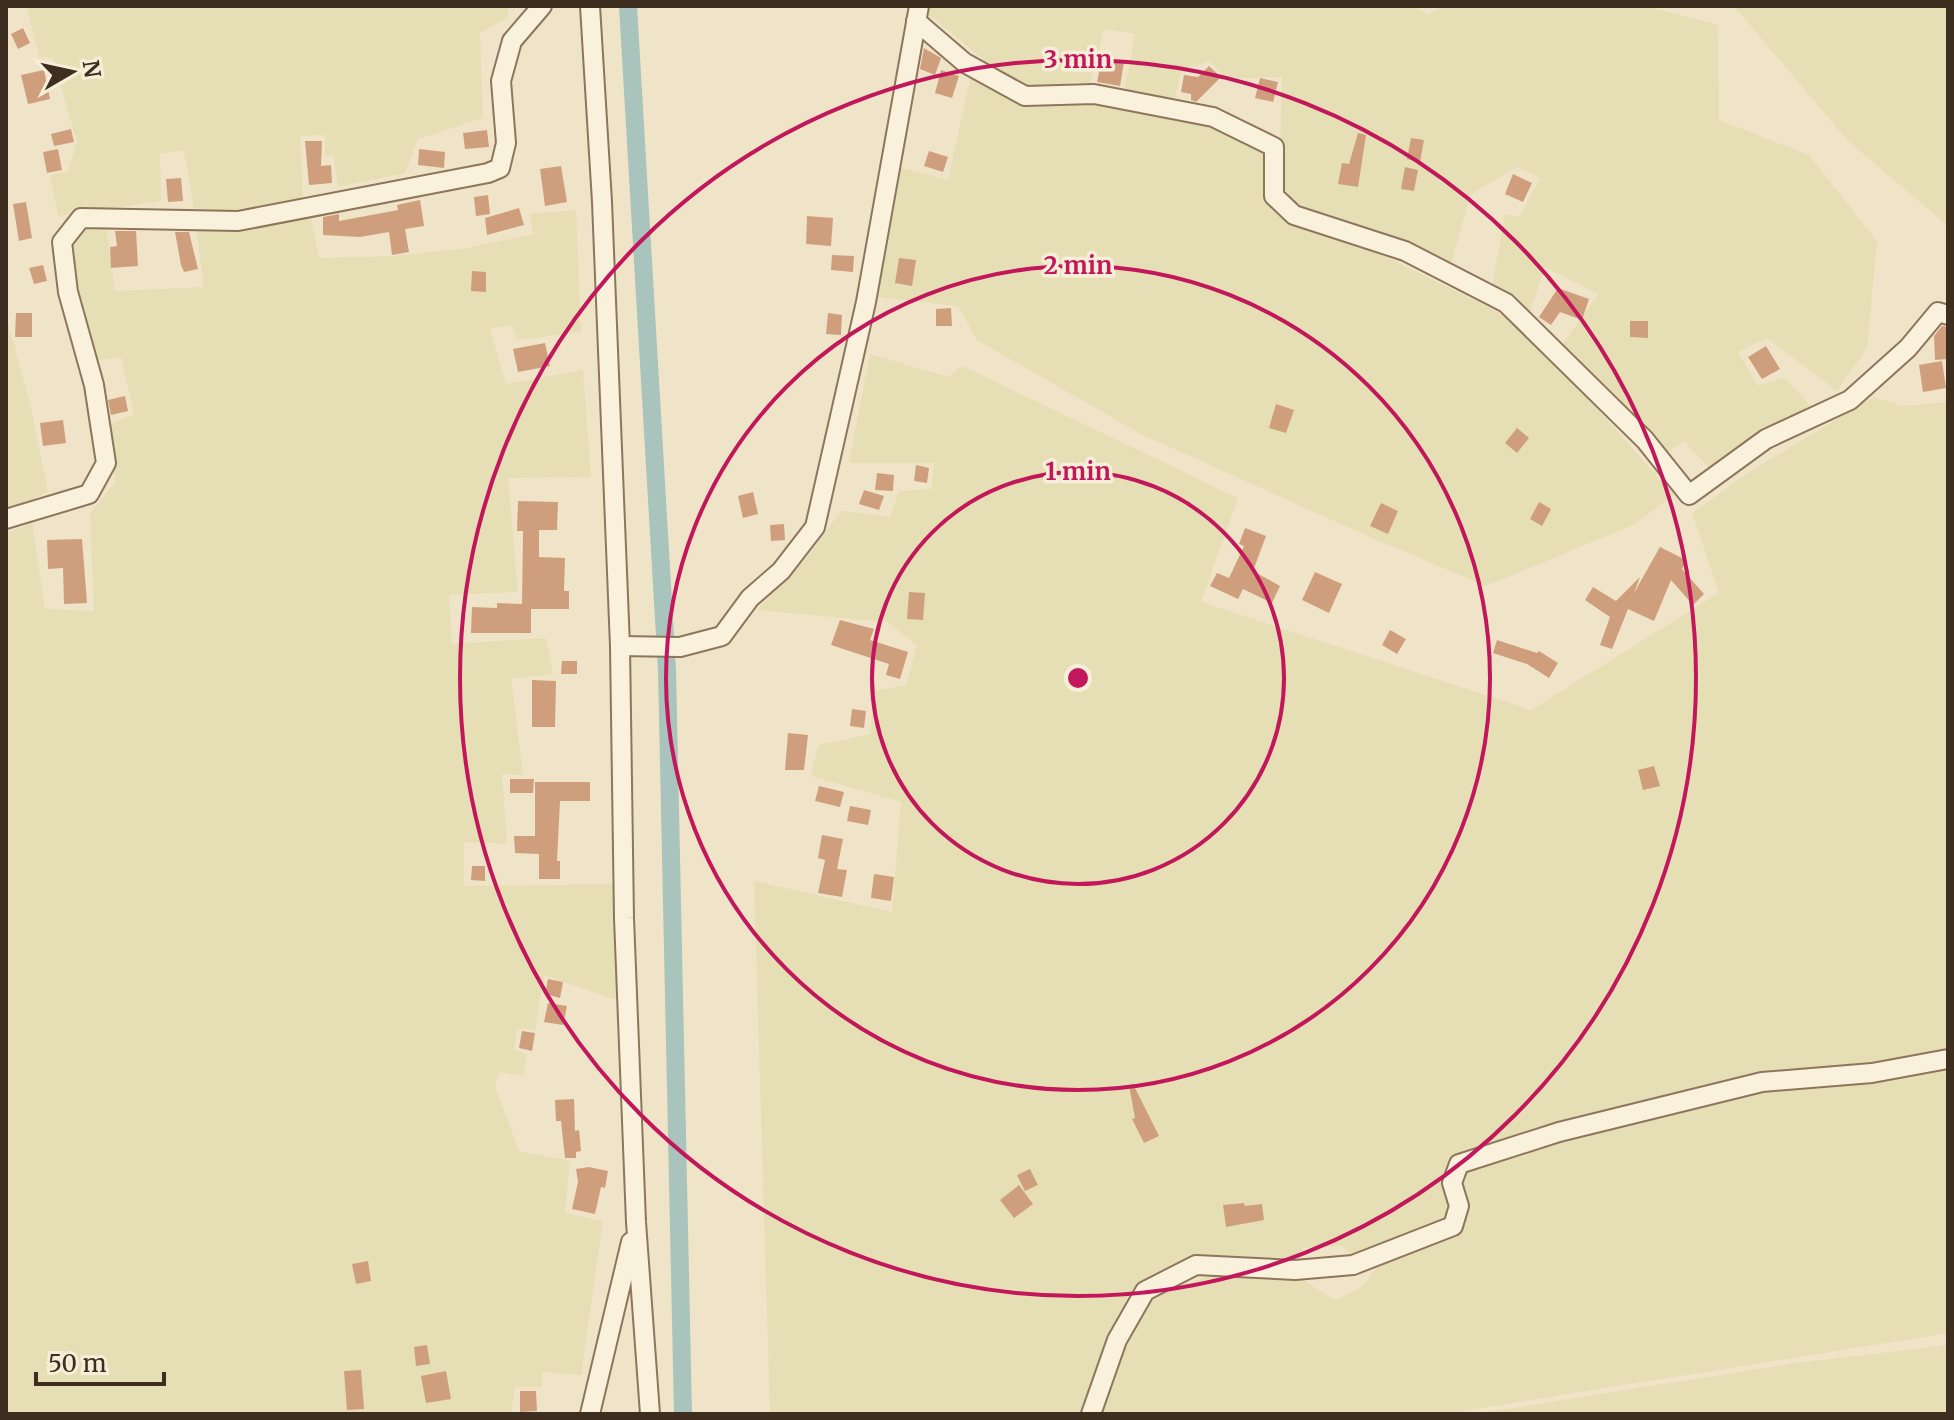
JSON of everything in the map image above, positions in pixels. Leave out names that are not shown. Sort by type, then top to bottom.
[{"type":"street","points":[[6,519],[89,494],[106,463],[94,385],[68,292],[62,242],[81,218],[238,221],[488,173],[500,168],[506,143],[501,81],[512,41],[542,6]]},
{"type":"street","points":[[590,6],[628,647],[624,918],[636,1222],[650,1414]]},
{"type":"street","points":[[628,647],[680,647],[722,636],[750,598],[781,571],[815,527],[866,302],[918,13]]},
{"type":"street","points":[[918,13],[965,63],[1025,96],[1094,94],[1213,117],[1274,147],[1274,196],[1294,215],[1405,251],[1506,303],[1645,440],[1689,495],[1766,439],[1850,400],[1908,348],[1938,312],[1948,315]]},
{"type":"street","points":[[1091,1414],[1117,1340],[1145,1291],[1196,1265],[1295,1270],[1353,1265],[1453,1226],[1459,1206],[1452,1183],[1459,1164],[1573,1129],[1762,1082],[1872,1073],[1948,1059]]},
{"type":"street","points":[[590,1414],[636,1222]]},
{"type":"shaded area","points":[[26,6],[508,6],[508,18],[480,33],[483,118],[418,139],[405,173],[338,187],[333,154],[325,157],[325,135],[300,136],[303,198],[229,211],[194,208],[184,151],[160,153],[161,201],[58,216],[50,175],[68,172],[77,142],[53,58],[40,57]]},
{"type":"shaded area","points":[[929,6],[1415,6],[1428,15],[1441,6],[1646,6],[1718,25],[1719,120],[1809,155],[1877,241],[1867,348],[1837,391],[1767,338],[1738,352],[1758,386],[1784,378],[1811,406],[1710,469],[1684,441],[1666,454],[1561,346],[1599,294],[1545,267],[1528,318],[1492,287],[1505,215],[1520,216],[1540,178],[1516,167],[1470,195],[1451,265],[1302,209],[1279,190],[1282,77],[1226,79],[1209,61],[1181,71],[1174,102],[1125,89],[1135,34],[1104,29],[1090,86],[1075,81],[1037,90],[994,68],[928,14]]},
{"type":"shaded area","points":[[1734,6],[1948,6],[1948,226],[1848,141]]},
{"type":"shaded area","points":[[971,75],[1202,122],[1268,152],[1271,210],[1374,251],[1504,315],[1588,399],[1674,495],[1633,525],[1486,586],[1141,434],[977,340],[958,306],[876,297],[899,167],[948,180]]},
{"type":"shaded area","points":[[576,210],[581,332],[517,340],[512,325],[490,329],[506,384],[583,370],[591,477],[508,478],[518,592],[449,595],[452,644],[546,638],[553,674],[511,679],[523,775],[502,774],[507,844],[464,842],[464,886],[614,884],[617,1000],[544,975],[535,1030],[517,1029],[514,1050],[527,1054],[523,1076],[499,1072],[495,1086],[519,1151],[570,1161],[565,1213],[603,1221],[581,1375],[542,1372],[542,1387],[515,1387],[511,1414],[6,1414],[6,533],[32,523],[45,609],[94,611],[90,514],[115,482],[109,425],[134,414],[121,357],[91,361],[68,243],[85,225],[106,225],[115,291],[204,287],[196,228],[310,213],[319,258],[393,256],[468,248],[533,234],[530,214]]},
{"type":"shaded area","points":[[6,316],[30,404],[48,492],[6,512]]},
{"type":"shaded area","points":[[870,354],[948,377],[962,366],[1238,498],[1201,602],[1531,710],[1719,593],[1692,513],[1751,471],[1874,397],[1903,406],[1948,402],[1948,1054],[1723,1086],[1457,1159],[1450,1222],[1352,1260],[1345,1246],[1303,1248],[1299,1264],[1196,1257],[1141,1282],[1106,1339],[1082,1414],[770,1414],[754,881],[892,912],[901,802],[811,776],[818,745],[870,734],[874,691],[906,685],[917,646],[888,622],[757,610],[808,556],[841,511],[890,517],[899,491],[932,489],[934,463],[849,463]]},
{"type":"shaded area","points":[[1948,1066],[1948,1333],[1445,1414],[1100,1414],[1130,1339],[1153,1296],[1217,1273],[1301,1279],[1335,1300],[1362,1287],[1380,1263],[1466,1224],[1458,1184],[1464,1168],[1687,1104],[1911,1076]]},
{"type":"shaded area","points":[[1948,1345],[1948,1414],[1474,1414],[1796,1363]]},
{"type":"building","points":[[23,28],[30,43],[18,49],[11,34]]},
{"type":"building","points":[[924,48],[941,58],[935,75],[920,69]]},
{"type":"building","points":[[1102,58],[1124,62],[1120,86],[1097,82]]},
{"type":"building","points":[[1209,66],[1221,77],[1196,102],[1191,100],[1191,94],[1181,92],[1184,75],[1198,77]]},
{"type":"building","points":[[44,70],[50,99],[28,104],[21,75]]},
{"type":"building","points":[[941,70],[959,76],[952,98],[935,93]]},
{"type":"building","points":[[1260,78],[1278,82],[1273,102],[1255,98]]},
{"type":"building","points":[[71,129],[74,142],[54,146],[51,134]]},
{"type":"building","points":[[487,130],[489,147],[465,149],[463,133]]},
{"type":"building","points":[[1358,133],[1366,135],[1358,187],[1338,184],[1342,163],[1349,164]]},
{"type":"building","points":[[1411,138],[1424,140],[1420,162],[1407,159]]},
{"type":"building","points":[[305,141],[322,141],[321,166],[331,165],[332,183],[309,185]]},
{"type":"building","points":[[58,149],[62,170],[47,173],[43,152]]},
{"type":"building","points":[[419,149],[445,152],[444,168],[418,165]]},
{"type":"building","points":[[929,151],[948,157],[943,172],[924,166]]},
{"type":"building","points":[[561,166],[567,202],[545,206],[540,169]]},
{"type":"building","points":[[1405,167],[1418,170],[1414,191],[1401,189]]},
{"type":"building","points":[[1513,174],[1532,183],[1523,202],[1505,194]]},
{"type":"building","points":[[181,178],[183,201],[168,202],[166,179]]},
{"type":"building","points":[[488,195],[490,214],[476,216],[474,197]]},
{"type":"building","points":[[420,200],[424,226],[405,229],[409,252],[392,255],[389,232],[360,237],[323,235],[323,217],[339,214],[339,221],[398,210],[397,205]]},
{"type":"building","points":[[26,202],[32,238],[19,241],[13,204]]},
{"type":"building","points":[[519,208],[524,225],[487,235],[485,218]]},
{"type":"building","points":[[807,216],[833,218],[831,246],[806,244]]},
{"type":"building","points":[[115,231],[136,231],[138,266],[111,268],[110,247],[117,246]]},
{"type":"building","points":[[175,232],[189,232],[198,269],[184,272]]},
{"type":"building","points":[[832,255],[854,256],[853,272],[831,270]]},
{"type":"building","points":[[899,258],[916,260],[912,286],[895,283]]},
{"type":"building","points":[[43,265],[47,281],[34,284],[29,268]]},
{"type":"building","points":[[472,271],[486,272],[486,292],[471,291]]},
{"type":"building","points":[[1558,288],[1589,299],[1582,320],[1560,312],[1551,325],[1539,317]]},
{"type":"building","points":[[951,308],[952,326],[936,326],[936,309]]},
{"type":"building","points":[[16,313],[32,313],[32,337],[15,337]]},
{"type":"building","points":[[828,313],[842,315],[841,335],[826,334]]},
{"type":"building","points":[[1630,321],[1648,321],[1648,338],[1630,337]]},
{"type":"building","points":[[1942,326],[1948,327],[1948,359],[1935,360],[1934,336]]},
{"type":"building","points":[[545,343],[550,366],[518,372],[513,349]]},
{"type":"building","points":[[1766,346],[1780,369],[1762,379],[1748,357]]},
{"type":"building","points":[[1942,361],[1946,388],[1923,392],[1919,365]]},
{"type":"building","points":[[125,396],[128,411],[111,415],[108,400]]},
{"type":"building","points":[[1276,404],[1294,410],[1286,433],[1269,428]]},
{"type":"building","points":[[63,420],[66,443],[43,446],[40,423]]},
{"type":"building","points":[[1517,428],[1529,438],[1517,453],[1505,443]]},
{"type":"building","points":[[916,465],[929,468],[927,483],[914,481]]},
{"type":"building","points":[[877,473],[894,475],[893,491],[875,490]]},
{"type":"building","points":[[864,490],[884,496],[879,510],[859,504]]},
{"type":"building","points":[[753,492],[758,514],[743,518],[738,496]]},
{"type":"building","points":[[518,501],[558,502],[557,530],[539,530],[539,557],[565,558],[564,591],[569,591],[569,609],[531,609],[531,633],[471,633],[472,607],[497,608],[497,603],[522,604],[523,531],[517,531]]},
{"type":"building","points":[[1539,502],[1551,509],[1542,526],[1530,519]]},
{"type":"building","points":[[1381,503],[1398,511],[1388,534],[1370,526]]},
{"type":"building","points":[[784,524],[785,540],[771,541],[770,525]]},
{"type":"building","points":[[1245,528],[1266,536],[1253,571],[1280,586],[1272,603],[1243,589],[1238,599],[1210,586],[1217,573],[1229,578],[1244,546],[1239,544]]},
{"type":"building","points":[[82,539],[87,603],[64,604],[63,568],[48,569],[47,540]]},
{"type":"building","points":[[1660,547],[1686,560],[1682,569],[1704,594],[1693,605],[1671,580],[1654,621],[1628,609],[1612,649],[1600,645],[1610,617],[1585,600],[1593,587],[1616,601],[1640,577],[1634,593]]},
{"type":"building","points":[[1315,572],[1342,584],[1329,613],[1302,600]]},
{"type":"building","points":[[909,592],[925,593],[923,620],[907,619]]},
{"type":"building","points":[[840,620],[874,629],[870,640],[908,652],[900,679],[886,675],[889,664],[831,645]]},
{"type":"building","points":[[1390,630],[1406,639],[1397,654],[1382,645]]},
{"type":"building","points":[[1497,640],[1537,653],[1539,651],[1558,663],[1549,678],[1527,664],[1493,653]]},
{"type":"building","points":[[562,661],[577,661],[577,674],[561,674]]},
{"type":"building","points":[[532,680],[556,681],[555,727],[532,727]]},
{"type":"building","points":[[852,709],[866,711],[864,728],[850,726]]},
{"type":"building","points":[[788,733],[808,735],[804,770],[785,770]]},
{"type":"building","points":[[1654,766],[1660,786],[1643,790],[1638,770]]},
{"type":"building","points":[[510,779],[534,779],[533,793],[510,793]]},
{"type":"building","points":[[535,782],[590,782],[590,801],[560,801],[557,861],[560,861],[560,879],[539,879],[539,854],[515,853],[514,836],[535,836]]},
{"type":"building","points":[[819,786],[844,792],[840,807],[815,801]]},
{"type":"building","points":[[850,806],[871,810],[868,825],[847,821]]},
{"type":"building","points":[[822,835],[843,839],[837,869],[847,870],[842,897],[818,893],[825,860],[818,858]]},
{"type":"building","points":[[472,866],[485,866],[485,881],[471,880]]},
{"type":"building","points":[[874,874],[894,877],[891,901],[871,898]]},
{"type":"building","points":[[548,979],[563,982],[560,998],[545,994]]},
{"type":"building","points":[[548,1003],[567,1006],[563,1025],[544,1022]]},
{"type":"building","points":[[522,1031],[535,1033],[532,1051],[519,1048]]},
{"type":"building","points":[[1133,1084],[1159,1136],[1144,1143],[1132,1119],[1135,1118],[1129,1085]]},
{"type":"building","points":[[574,1099],[575,1131],[579,1130],[581,1151],[576,1152],[576,1158],[565,1158],[561,1121],[556,1121],[555,1100]]},
{"type":"building","points":[[589,1167],[608,1171],[595,1214],[572,1209],[578,1182],[576,1169]]},
{"type":"building","points":[[1030,1169],[1038,1185],[1025,1191],[1017,1175]]},
{"type":"building","points":[[1019,1185],[1033,1204],[1014,1218],[1000,1200]]},
{"type":"building","points":[[1244,1203],[1245,1206],[1262,1204],[1264,1220],[1226,1227],[1223,1205]]},
{"type":"building","points":[[368,1261],[371,1281],[356,1284],[352,1264]]},
{"type":"building","points":[[427,1345],[430,1364],[416,1366],[414,1347]]},
{"type":"building","points":[[361,1370],[364,1409],[347,1410],[344,1371]]},
{"type":"building","points":[[446,1371],[451,1399],[426,1403],[421,1376]]},
{"type":"building","points":[[520,1391],[536,1391],[537,1411],[520,1412]]},
{"type":"waterway","points":[[628,6],[667,670],[683,1414]]}]
